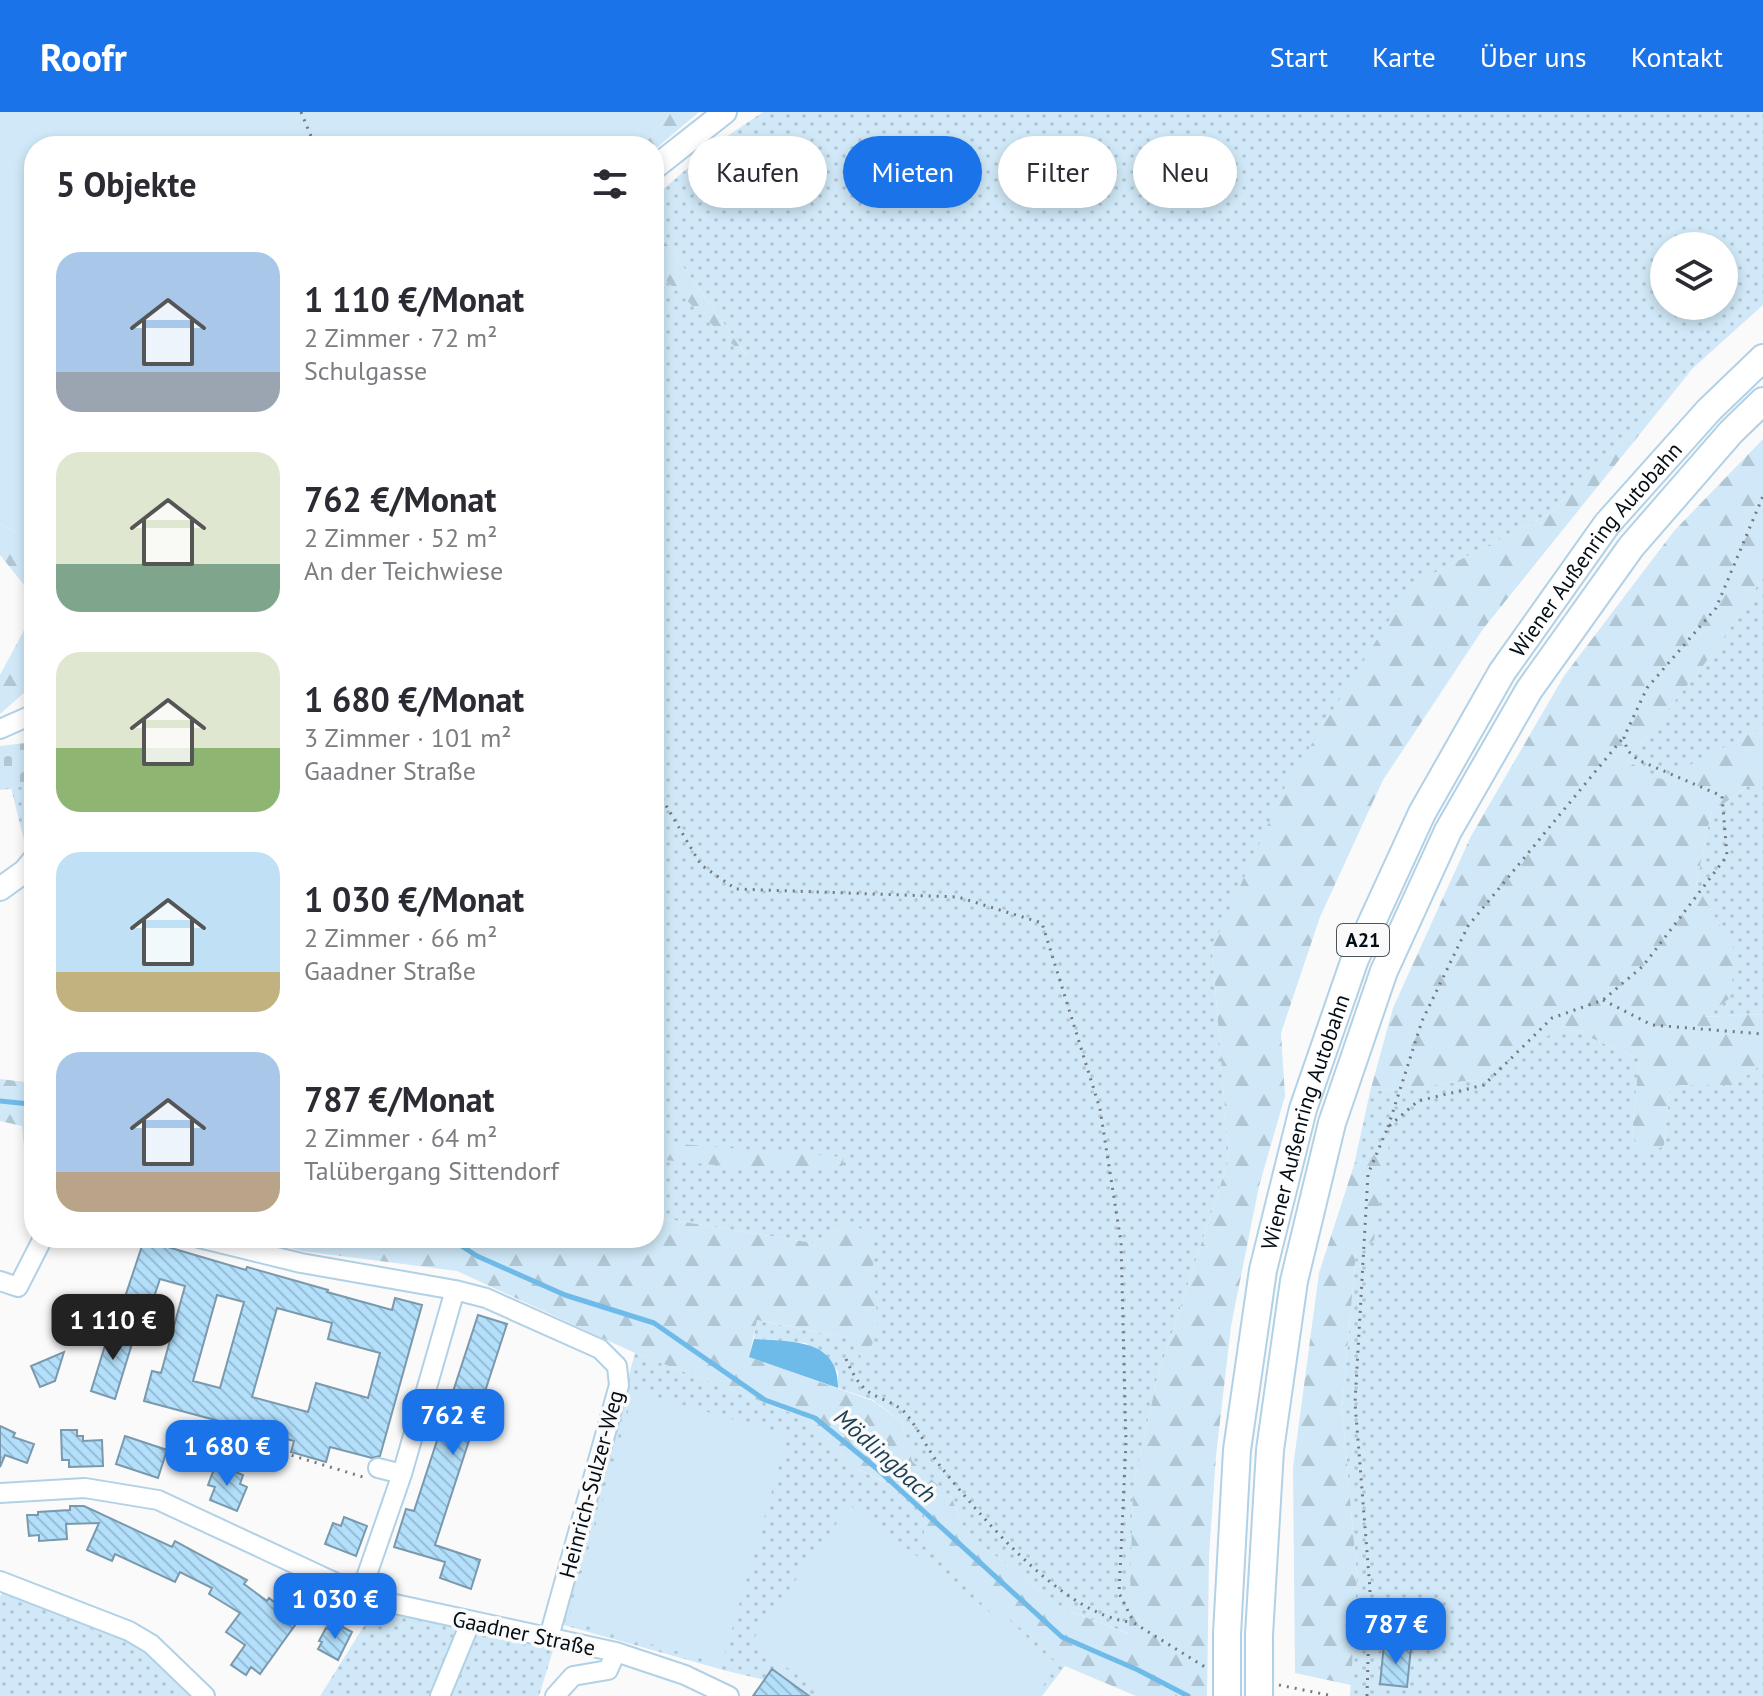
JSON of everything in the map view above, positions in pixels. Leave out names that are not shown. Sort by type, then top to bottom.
[{"type":"highway","name":"Wiener Außenring Autobahn","points":[[1227,1696],[1227,1634],[1237,1450],[1263,1270],[1303,1109],[1355,959],[1422,813],[1502,672],[1607,524],[1709,410],[1763,358]]},
{"type":"highway","name":"Wiener Außenring Autobahn","points":[[1266,1690],[1259,1635],[1270,1450],[1294,1281],[1332,1123],[1384,971],[1448,831],[1529,690],[1631,547],[1731,432],[1763,401]]},
{"type":"main road","points":[[664,160],[725,112]]},
{"type":"main road","points":[[0,889],[24,872]]},
{"type":"street","points":[[0,729],[24,718]]},
{"type":"street","points":[[0,1281],[18,1287],[38,1248]]},
{"type":"street","name":"Heinrich-Sulzer-Weg","points":[[240,1248],[301,1263],[486,1298],[600,1349],[617,1366],[619,1385],[549,1637]]},
{"type":"street","points":[[361,1592],[400,1480],[455,1290]]},
{"type":"street","points":[[378,1468],[400,1480]]},
{"type":"street","name":"Gaadner Straße","points":[[0,1493],[85,1488],[158,1500],[361,1592],[406,1607],[616,1652],[685,1675],[729,1696]]},
{"type":"street","points":[[0,1581],[129,1631],[151,1644],[205,1696]]},
{"type":"street","points":[[440,1696],[471,1621]]},
{"type":"street","points":[[555,1696],[573,1676],[608,1670],[616,1652]]},
{"type":"path","points":[[301,112],[311,136]]},
{"type":"path","points":[[1367,1696],[1370,1589],[1355,1403],[1368,1174],[1388,1127],[1422,1021],[1468,926],[1624,737],[1647,688],[1716,608],[1763,496]]},
{"type":"path","points":[[1388,1127],[1418,1101],[1484,1085],[1552,1018],[1603,1000],[1643,966],[1727,856],[1722,796],[1638,760],[1627,750],[1624,737]]},
{"type":"path","points":[[664,802],[701,865],[736,889],[958,897],[1042,923],[1100,1109],[1121,1242],[1126,1443],[1119,1593],[1134,1623]]},
{"type":"path","points":[[1603,1000],[1652,1025],[1763,1034]]},
{"type":"path","points":[[846,1359],[855,1378],[867,1390],[902,1409],[939,1465],[998,1534],[1053,1585],[1114,1621],[1134,1623],[1199,1666],[1214,1669]]},
{"type":"path","points":[[284,1453],[400,1480]]},
{"type":"path","points":[[1266,1690],[1333,1696]]},
{"type":"green space","points":[[0,112],[671,112],[651,136],[24,136],[24,536],[0,524]]},
{"type":"green space","points":[[671,112],[699,112],[664,142],[664,136],[651,136]]},
{"type":"green space","points":[[763,112],[1763,112],[1763,305],[1693,368],[1549,514],[1411,585],[1212,948],[1229,1159],[1157,1379],[1133,1489],[1130,1634],[1064,1609],[966,1533],[952,1499],[912,1462],[902,1422],[873,1400],[838,1388],[838,1371],[806,1343],[754,1339],[756,1320],[847,1338],[866,1361],[850,1223],[813,1243],[664,1219],[664,278],[747,356],[664,240],[664,188],[688,168],[688,208],[827,208],[827,136],[727,136]]},
{"type":"green space","points":[[664,240],[751,362],[664,279]]},
{"type":"green space","points":[[1693,368],[1483,629],[1383,780],[1320,917],[1281,1033],[1285,1096],[1259,1186],[1231,1326],[1216,1456],[1209,1556],[1207,1696],[1136,1696],[1065,1666],[924,1546],[924,1500],[855,1468],[810,1420],[635,1353],[457,1271],[291,1248],[664,1248],[664,1219],[813,1243],[850,1223],[871,1234],[878,1329],[865,1362],[847,1338],[757,1320],[749,1357],[873,1401],[902,1422],[912,1461],[952,1499],[966,1533],[1064,1609],[1129,1634],[1133,1489],[1157,1379],[1229,1159],[1212,948],[1285,787],[1411,585],[1549,514]]},
{"type":"green space","points":[[1763,439],[1763,577],[1717,648],[1627,761],[1661,780],[1763,727],[1763,786],[1748,786],[1711,813],[1696,885],[1736,952],[1730,998],[1704,1017],[1763,1014],[1763,1063],[1735,1085],[1670,1085],[1664,1145],[1644,1159],[1632,1133],[1639,1059],[1564,1026],[1474,1080],[1370,1092],[1393,1008],[1471,836],[1564,676],[1674,531]]},
{"type":"green space","points":[[0,524],[24,536],[24,585],[0,555]]},
{"type":"green space","points":[[1763,577],[1763,727],[1661,781],[1627,761],[1717,648]]},
{"type":"green space","points":[[24,630],[24,693],[0,714],[0,675]]},
{"type":"green space","points":[[24,743],[24,786],[0,790],[0,746]]},
{"type":"green space","points":[[24,786],[24,840],[11,788]]},
{"type":"green space","points":[[1748,786],[1763,786],[1763,1014],[1702,1017],[1696,885],[1711,813]]},
{"type":"green space","points":[[1564,1026],[1639,1059],[1632,1133],[1664,1144],[1670,1085],[1735,1085],[1763,1063],[1763,1696],[1350,1696],[1357,1577],[1342,1408],[1356,1252],[1388,1146],[1354,1165],[1370,1092],[1474,1080]]},
{"type":"green space","points":[[0,1079],[24,1082],[24,1148],[22,1126],[0,1121]]},
{"type":"green space","points":[[664,1143],[844,1157],[842,1167],[745,1168],[664,1160]]},
{"type":"green space","points":[[1389,1145],[1374,1240],[1356,1252],[1342,1408],[1357,1577],[1351,1685],[1295,1673],[1293,1468],[1319,1273],[1354,1165]]},
{"type":"green space","points":[[635,1353],[810,1420],[855,1468],[924,1501],[925,1546],[1065,1666],[1042,1696],[809,1696],[772,1670],[765,1680],[560,1624]]},
{"type":"green space","points":[[634,1391],[788,1435],[722,1664],[568,1621]]},
{"type":"green space","points":[[850,1505],[1058,1664],[1036,1696],[827,1696],[751,1642]]},
{"type":"green space","points":[[3,1591],[145,1646],[198,1696],[0,1696],[0,1597]]},
{"type":"green space","points":[[374,1610],[554,1647],[539,1696],[320,1696]]},
{"type":"water","points":[[754,1339],[797,1343],[822,1351],[836,1372],[838,1388],[749,1357]]},
{"type":"building","points":[[141,1248],[171,1248],[392,1310],[395,1298],[422,1305],[380,1456],[372,1458],[330,1447],[326,1462],[291,1452],[294,1441],[144,1401],[152,1371],[161,1373],[185,1286],[160,1279],[149,1312],[123,1303]],"holes":[[[217,1295],[244,1302],[220,1388],[193,1381]],[[277,1308],[332,1323],[328,1339],[380,1353],[368,1398],[316,1383],[308,1412],[252,1397]]]},
{"type":"building","points":[[478,1315],[507,1324],[435,1545],[480,1560],[471,1589],[440,1578],[445,1562],[394,1547],[406,1509],[414,1511]]},
{"type":"building","points":[[111,1326],[135,1334],[115,1399],[91,1391]]},
{"type":"building","points":[[64,1352],[55,1381],[40,1387],[31,1366]]},
{"type":"building","points":[[0,1426],[15,1433],[13,1437],[34,1444],[27,1463],[5,1455],[0,1467]]},
{"type":"building","points":[[61,1430],[77,1430],[77,1436],[83,1436],[83,1441],[102,1440],[103,1466],[69,1467],[69,1460],[62,1460]]},
{"type":"building","points":[[125,1436],[167,1450],[158,1478],[116,1464]]},
{"type":"building","points":[[216,1464],[243,1475],[240,1484],[247,1487],[237,1511],[210,1500],[215,1487],[208,1485]]},
{"type":"building","points":[[70,1506],[84,1506],[172,1547],[175,1541],[247,1580],[244,1584],[267,1601],[269,1598],[298,1621],[260,1674],[251,1667],[246,1675],[231,1665],[245,1645],[226,1632],[240,1613],[209,1594],[212,1588],[180,1572],[175,1582],[115,1554],[112,1561],[87,1550],[99,1523],[66,1524],[67,1539],[39,1541],[39,1535],[29,1536],[27,1515],[70,1510]]},
{"type":"building","points":[[344,1517],[367,1526],[356,1556],[325,1544],[333,1523],[341,1526]]},
{"type":"building","points":[[333,1622],[352,1632],[338,1660],[318,1649],[326,1628],[329,1629]]},
{"type":"building","points":[[1384,1644],[1411,1647],[1407,1687],[1380,1684]]},
{"type":"building","points":[[772,1669],[809,1696],[753,1696]]},
{"type":"waterway","name":"Mödlingbach","points":[[0,1101],[24,1103]]},
{"type":"waterway","name":"Mödlingbach","points":[[465,1248],[565,1295],[654,1323],[765,1400],[815,1418],[876,1468],[1062,1637],[1188,1696]]}]
